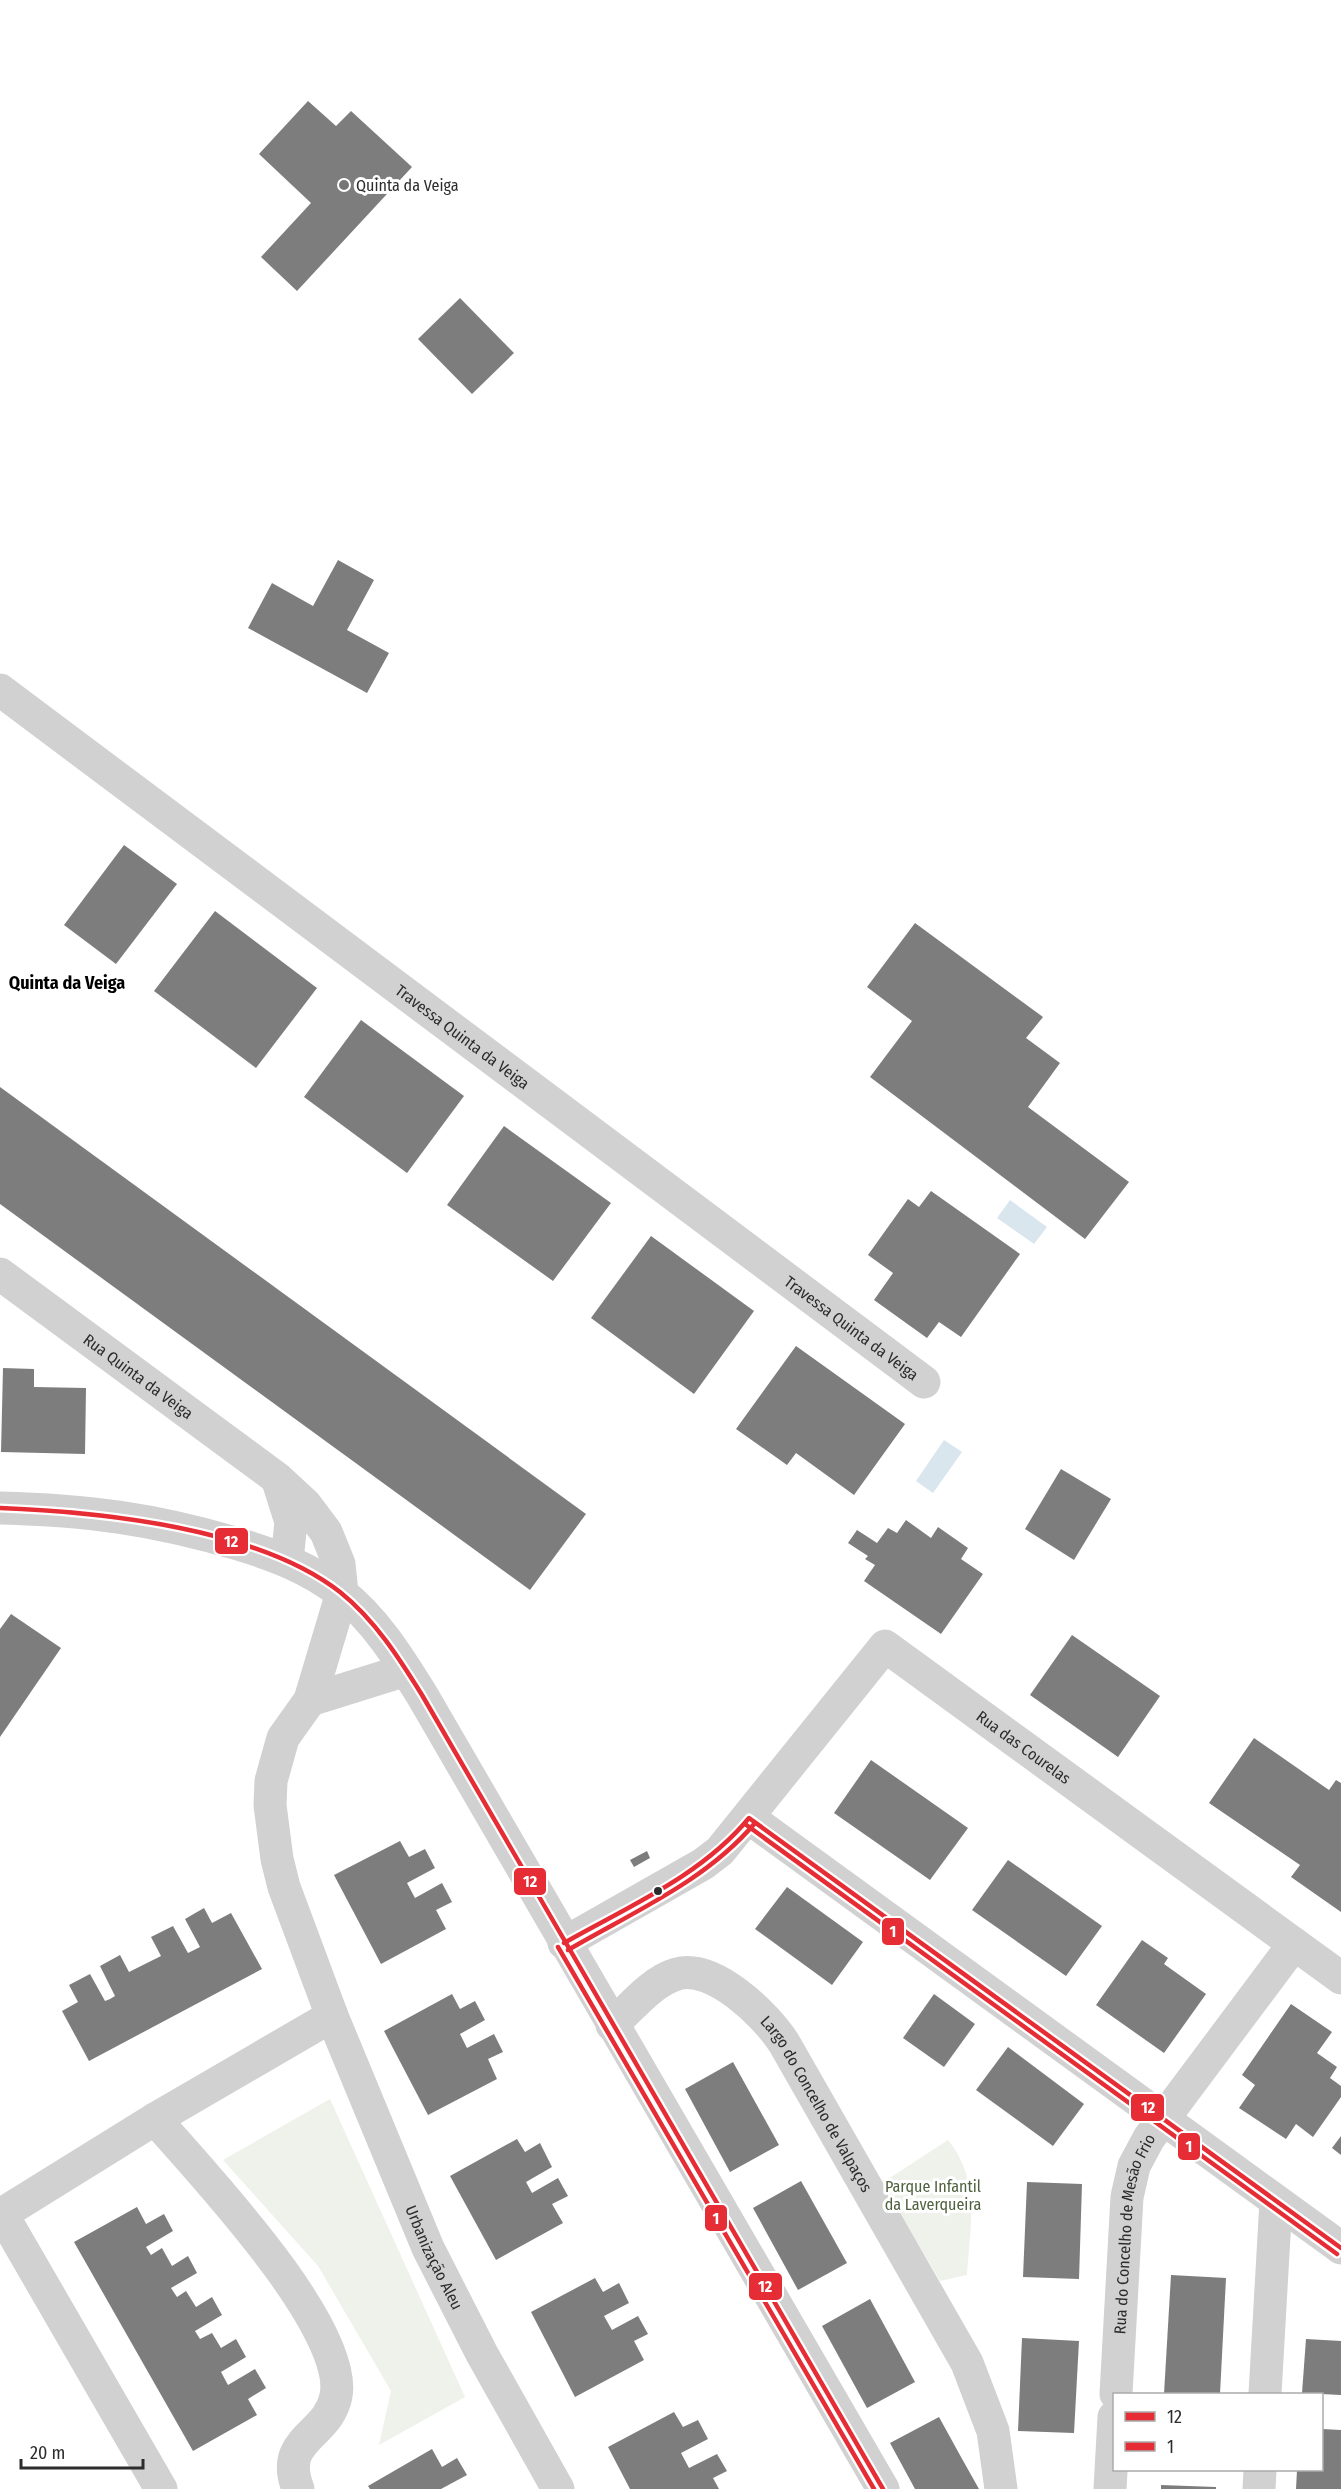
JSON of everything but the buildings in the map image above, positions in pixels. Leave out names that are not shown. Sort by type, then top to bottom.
[{"type":"street","name":"Travessa Quinta da Veiga","points":[[0,690],[924,1382]]},
{"type":"street","name":"Rua Quinta da Veiga","points":[[0,1274],[278,1479],[305,1504],[326,1532],[339,1564],[342,1593]]},
{"type":"street","points":[[278,1479],[291,1522],[287,1560]]},
{"type":"street","points":[[0,1508],[107,1514],[163,1523],[238,1544],[287,1560],[321,1577],[342,1593],[378,1630],[406,1670],[883,2489]]},
{"type":"street","name":"Urbanização Aleu","points":[[342,1593],[310,1700],[283,1738],[271,1781],[270,1805],[277,1859],[284,1887],[332,2016],[428,2248],[482,2354],[558,2489]]},
{"type":"street","name":"Rua das Courelas","points":[[749,1818],[885,1646],[1341,1978]]},
{"type":"street","points":[[310,1700],[406,1670]]},
{"type":"street","points":[[564,1943],[703,1864],[725,1846],[749,1818],[1341,2248]]},
{"type":"street","name":"Rua do Concelho de Mesão Frio","points":[[1116,2393],[1128,2186],[1138,2156],[1162,2119],[1294,1944]]},
{"type":"street","name":"Largo do Concelho de Valpaços","points":[[612,2025],[662,1981],[676,1974],[691,1972],[722,1985],[754,2008],[769,2023],[784,2043],[959,2346],[988,2415],[998,2459],[1001,2489]]},
{"type":"street","points":[[161,2489],[2,2214],[155,2119],[332,2016]]},
{"type":"street","points":[[155,2119],[286,2274],[327,2352],[337,2394],[332,2409],[321,2424],[300,2444],[295,2454],[292,2474],[298,2489]]},
{"type":"street","points":[[1264,2393],[1276,2201]]},
{"type":"street","points":[[1110,2489],[1113,2435]]},
{"type":"street","points":[[1259,2489],[1260,2471]]},
{"type":"green space","points":[[330,2099],[465,2397],[379,2445],[391,2391],[318,2266],[223,2160]]},
{"type":"green space","name":"Parque Infantil da Laverqueira","points":[[948,2140],[965,2171],[971,2205],[971,2222],[967,2275],[940,2281],[882,2183]]},
{"type":"shaded area","points":[[1010,1200],[1047,1227],[1034,1244],[997,1218]]},
{"type":"shaded area","points":[[944,1440],[962,1452],[933,1493],[916,1481]]},
{"type":"transit line","name":"12","points":[[0,1508],[131,1519],[223,1538],[267,1552],[306,1570],[340,1592],[375,1627],[422,1695],[883,2489]]},
{"type":"transit line","name":"12","points":[[564,1943],[687,1873],[730,1839],[749,1818],[1341,2248]]},
{"type":"transit line","name":"1","points":[[568,1950],[691,1879],[736,1844],[755,1823]]},
{"type":"transit line","name":"1","points":[[745,1824],[1337,2254]]},
{"type":"transit line","name":"1","points":[[558,1947],[874,2489]]},
{"type":"place","name":"Quinta da Veiga","points":[[344,185]]},
{"type":"district","name":"Quinta da Veiga","points":[[67,983]]}]
